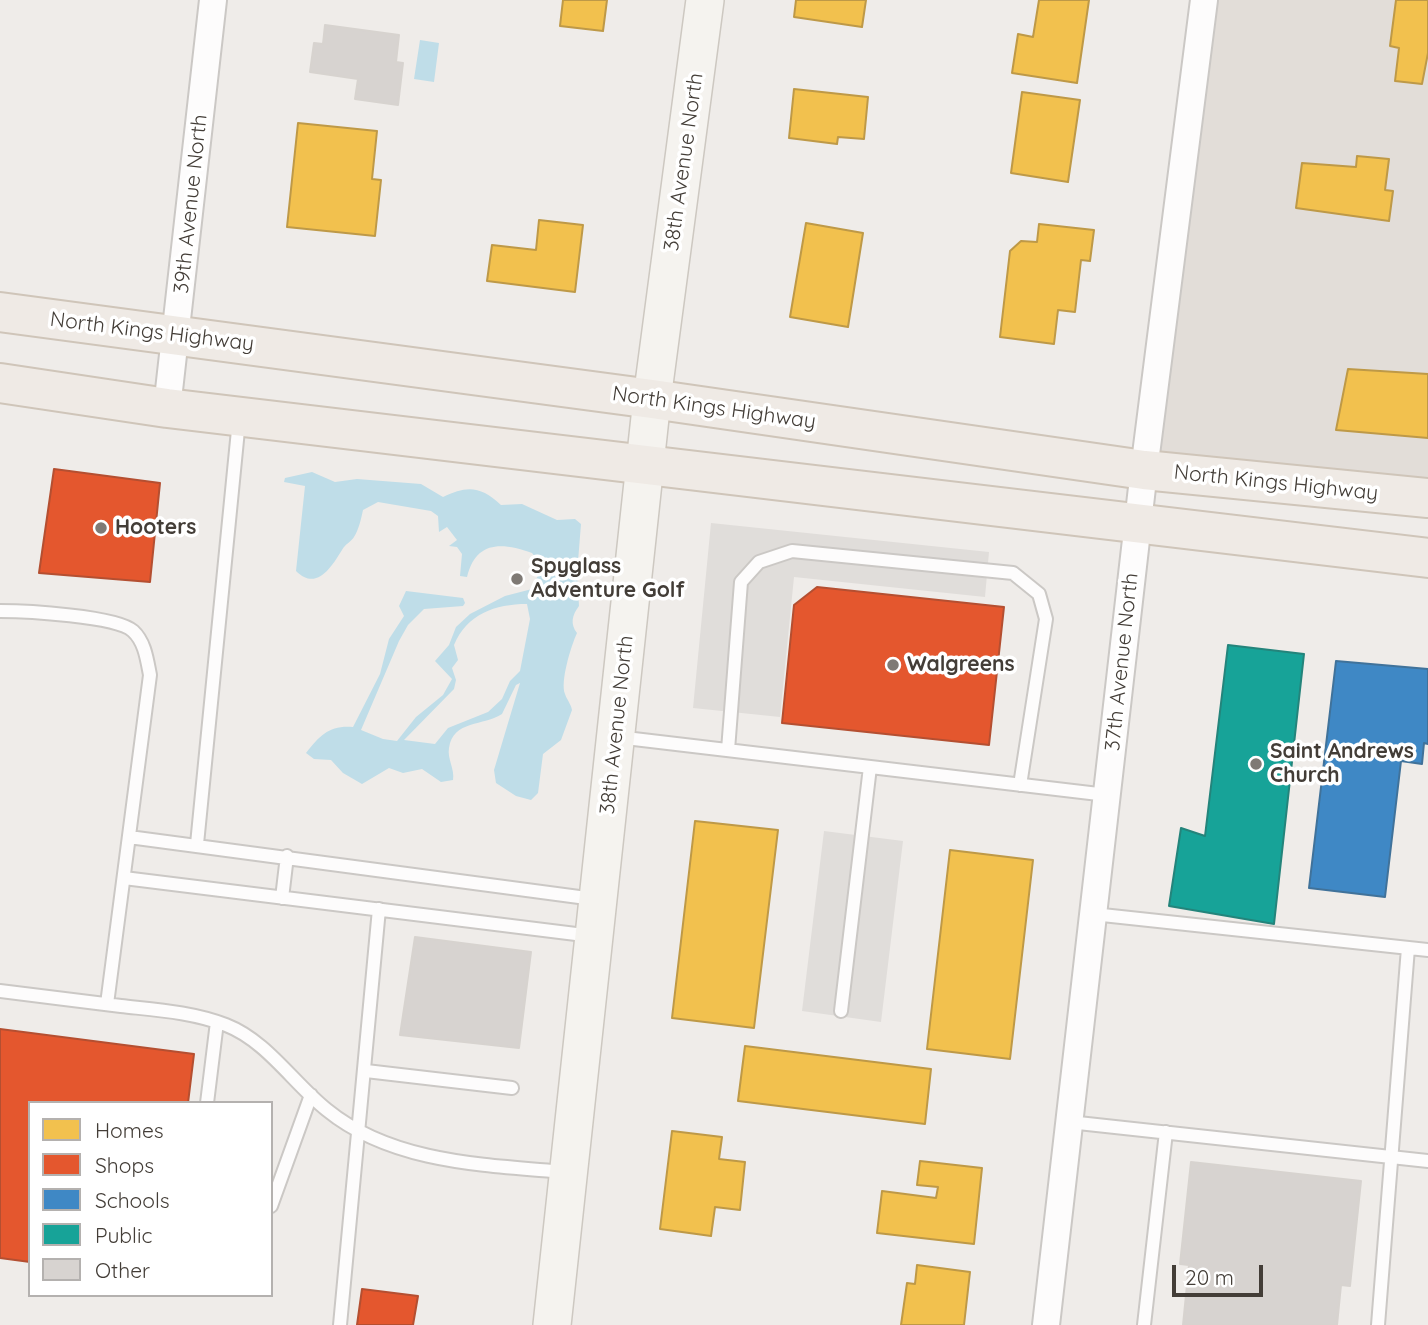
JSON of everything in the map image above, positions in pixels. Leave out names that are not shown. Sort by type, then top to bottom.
[{"type":"main road","name":"38th Avenue North","points":[[552,1325],[652,399],[705,0]]},
{"type":"main road","name":"North Kings Highway","points":[[0,312],[652,399],[1144,470],[1428,498]]},
{"type":"main road","points":[[0,383],[167,408],[1428,558]]},
{"type":"street","name":"39th Avenue North","points":[[167,408],[213,0]]},
{"type":"street","name":"37th Avenue North","points":[[1046,1325],[1144,470],[1204,0]]},
{"type":"lane","points":[[197,844],[239,416]]},
{"type":"lane","points":[[728,750],[741,582],[759,562],[792,551],[1013,573],[1039,594],[1046,619],[1020,785]]},
{"type":"lane","points":[[0,611],[120,622],[141,640],[150,675],[107,1004]]},
{"type":"lane","points":[[616,737],[1107,795]]},
{"type":"lane","points":[[841,1011],[870,767]]},
{"type":"lane","points":[[129,837],[287,856],[598,900]]},
{"type":"lane","points":[[282,898],[287,856]]},
{"type":"lane","points":[[124,878],[594,936]]},
{"type":"lane","points":[[340,1325],[366,1071],[379,909]]},
{"type":"lane","points":[[1093,914],[1428,950]]},
{"type":"lane","points":[[1378,1325],[1408,948]]},
{"type":"lane","points":[[0,992],[190,1013],[229,1026],[264,1049],[334,1116],[360,1132],[413,1153],[472,1163],[568,1172]]},
{"type":"lane","points":[[207,1101],[217,1022]]},
{"type":"lane","points":[[366,1071],[512,1088]]},
{"type":"lane","points":[[273,1200],[311,1095]]},
{"type":"lane","points":[[1069,1122],[1428,1161]]},
{"type":"lane","points":[[1144,1325],[1166,1132]]},
{"type":"shaded area","points":[[1204,0],[1428,0],[1428,498],[1144,470]]},
{"type":"shaded area","points":[[711,523],[989,552],[985,597],[794,577],[780,717],[693,708]]},
{"type":"shaded area","points":[[824,831],[903,841],[881,1022],[802,1011]]},
{"type":"water","points":[[420,40],[439,43],[434,82],[414,79]]},
{"type":"water","points":[[312,472],[335,482],[357,479],[421,484],[443,497],[474,489],[487,494],[501,505],[522,504],[557,520],[575,519],[581,524],[577,574],[579,606],[573,620],[577,633],[564,681],[565,694],[572,710],[561,740],[543,754],[538,793],[531,800],[516,796],[496,783],[494,770],[520,683],[516,685],[502,714],[456,733],[449,748],[453,780],[441,782],[422,769],[403,773],[389,768],[362,784],[343,773],[331,760],[314,759],[306,753],[326,732],[353,727],[380,674],[389,639],[404,616],[399,606],[406,591],[463,598],[465,603],[463,606],[424,609],[408,625],[399,641],[361,730],[383,739],[397,741],[416,717],[443,695],[452,679],[435,661],[449,645],[456,627],[470,614],[505,596],[532,589],[542,566],[532,553],[510,547],[491,547],[477,557],[467,577],[460,576],[462,554],[457,547],[449,546],[457,540],[447,527],[439,532],[438,516],[431,511],[378,502],[363,510],[354,537],[329,569],[317,578],[304,577],[296,571],[305,486],[284,482],[285,478]],"holes":[[[527,604],[530,619],[520,671],[510,681],[502,699],[488,712],[448,728],[435,744],[404,740],[454,689],[456,680],[452,668],[458,660],[454,645],[474,618],[504,606]]]},
{"type":"building: Homes","points":[[563,0],[607,0],[603,31],[560,26]]},
{"type":"building: Homes","points":[[796,0],[866,0],[862,27],[794,17]]},
{"type":"building: Homes","points":[[1039,0],[1089,0],[1077,83],[1012,73],[1018,34],[1033,37]]},
{"type":"building: Homes","points":[[1396,0],[1428,0],[1428,53],[1422,84],[1395,81],[1399,48],[1390,46]]},
{"type":"building: Homes","points":[[794,89],[868,97],[864,139],[838,137],[837,144],[789,138]]},
{"type":"building: Homes","points":[[1022,92],[1080,100],[1068,182],[1011,173]]},
{"type":"building: Homes","points":[[298,123],[377,131],[372,179],[381,180],[375,236],[287,227]]},
{"type":"building: Homes","points":[[1357,156],[1389,159],[1385,190],[1393,191],[1389,221],[1296,208],[1302,163],[1356,167]]},
{"type":"building: Homes","points":[[539,220],[583,225],[575,292],[487,281],[492,245],[536,250]]},
{"type":"building: Homes","points":[[806,223],[863,233],[848,327],[790,317]]},
{"type":"building: Homes","points":[[1039,224],[1094,230],[1090,261],[1081,260],[1075,312],[1058,310],[1054,344],[1000,337],[1010,251],[1021,241],[1037,242]]},
{"type":"building: Homes","points":[[1348,369],[1428,374],[1428,438],[1336,430]]},
{"type":"building: Homes","points":[[695,821],[778,830],[754,1028],[672,1018]]},
{"type":"building: Homes","points":[[950,850],[1033,860],[1010,1059],[927,1049]]},
{"type":"building: Homes","points":[[745,1046],[931,1069],[925,1124],[738,1101]]},
{"type":"building: Homes","points":[[672,1131],[722,1137],[719,1159],[745,1162],[740,1210],[715,1207],[711,1236],[660,1229]]},
{"type":"building: Homes","points":[[920,1161],[982,1168],[974,1244],[877,1233],[882,1191],[936,1198],[938,1187],[917,1185]]},
{"type":"building: Homes","points":[[917,1265],[970,1272],[964,1325],[901,1325],[907,1283],[915,1284]]},
{"type":"building: Shops","name":"Hooters","points":[[54,469],[160,483],[150,582],[39,573]]},
{"type":"building: Shops","name":"Walgreens","points":[[817,587],[1004,607],[989,745],[782,723],[794,605]]},
{"type":"building: Shops","points":[[0,1029],[194,1054],[188,1101],[28,1101],[28,1262],[0,1258]]},
{"type":"building: Shops","points":[[362,1289],[418,1296],[413,1325],[357,1325]]},
{"type":"building: Schools","points":[[1336,661],[1428,669],[1428,744],[1424,743],[1422,764],[1401,761],[1385,897],[1309,888]]},
{"type":"building: Public","points":[[1228,645],[1304,654],[1274,924],[1169,906],[1181,828],[1205,836]]},
{"type":"building: Other","points":[[325,25],[399,35],[396,62],[403,63],[398,105],[355,99],[358,79],[310,72],[314,43],[323,44]]},
{"type":"building: Other","points":[[415,937],[531,952],[519,1048],[400,1035]]},
{"type":"building: Other","points":[[1191,1162],[1361,1181],[1350,1286],[1341,1285],[1337,1325],[1183,1325],[1189,1265],[1180,1264]]},
{"type":"place","name":"Hooters","points":[[101,528]]},
{"type":"place","name":"Spyglass Adventure Golf","points":[[517,579]]},
{"type":"place","name":"Walgreens","points":[[893,665]]},
{"type":"place","name":"Saint Andrews Church","points":[[1256,764]]}]
